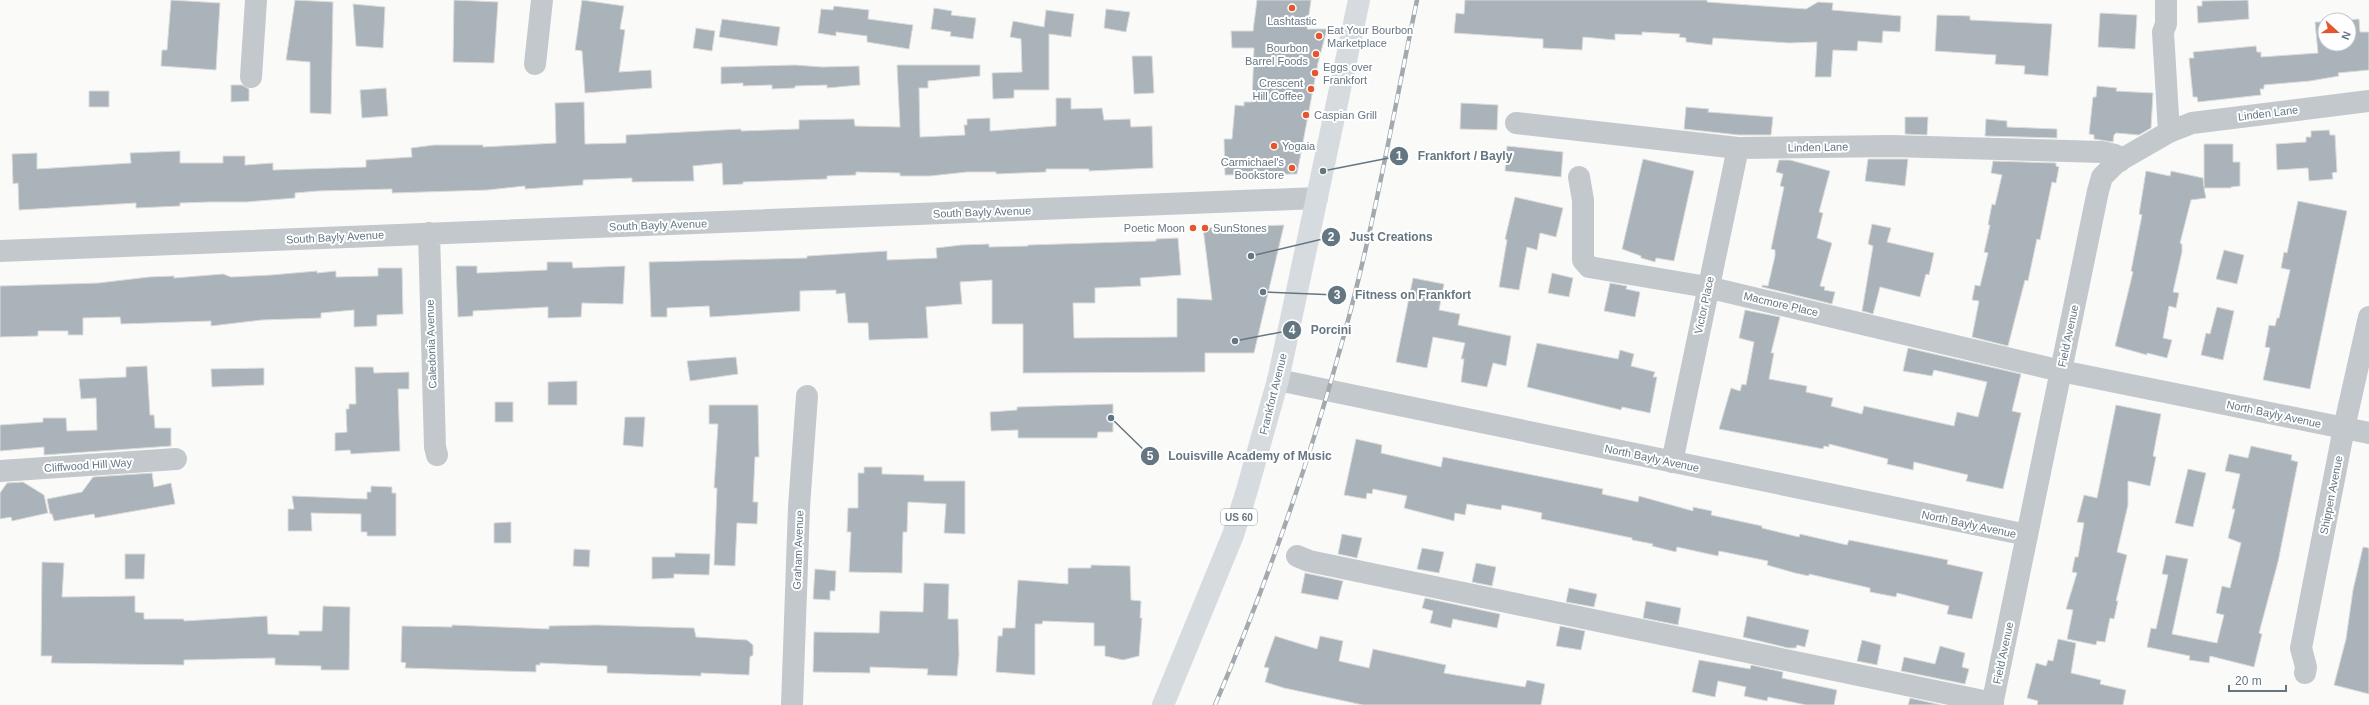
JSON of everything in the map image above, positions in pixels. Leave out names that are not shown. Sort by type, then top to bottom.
[{"type":"main road","name":"Frankfort Avenue","points":[[1163,705],[1233,535],[1278,380],[1359,0]]},
{"type":"street","points":[[251,77],[256,0]]},
{"type":"street","points":[[535,64],[542,0]]},
{"type":"street","points":[[2166,0],[2166,24],[2163,32],[2169,132]]},
{"type":"street","name":"Linden Lane","points":[[2169,132],[2192,123],[2369,101]]},
{"type":"street","name":"Linden Lane","points":[[1516,123],[1738,148],[1891,146],[2102,152],[2115,155],[2120,161]]},
{"type":"street","name":"Field Avenue","points":[[1992,704],[2098,191],[2106,172],[2120,161],[2169,132]]},
{"type":"street","name":"Victor Place","points":[[1672,462],[1707,287],[1738,148]]},
{"type":"street","name":"Macmore Place","points":[[1579,177],[1583,200],[1583,260],[1589,267],[1707,287],[2061,371]]},
{"type":"street","name":"South Bayly Avenue","points":[[0,251],[1317,198]]},
{"type":"street","name":"Caledonia Avenue","points":[[428,233],[435,447],[437,455]]},
{"type":"street","name":"Shippen Avenue","points":[[2305,673],[2306,667],[2301,648],[2344,428],[2369,317]]},
{"type":"street","name":"North Bayly Avenue","points":[[2061,371],[2369,433]]},
{"type":"street","name":"North Bayly Avenue","points":[[1278,380],[2027,535]]},
{"type":"street","name":"Graham Avenue","points":[[792,705],[799,507],[807,396]]},
{"type":"street","name":"Cliffwood Hill Way","points":[[0,471],[176,459]]},
{"type":"street","points":[[1296,556],[1325,564],[1992,704]]},
{"type":"building","points":[[171,0],[220,3],[216,70],[161,66],[162,50],[167,50]]},
{"type":"building","points":[[295,0],[333,2],[331,114],[310,113],[310,62],[286,60]]},
{"type":"building","points":[[454,0],[498,2],[494,63],[453,62]]},
{"type":"building","points":[[582,0],[624,6],[620,29],[625,30],[619,72],[651,70],[652,88],[585,93],[582,51],[575,50]]},
{"type":"building","points":[[1257,0],[1311,0],[1307,29],[1327,29],[1318,63],[1297,174],[1225,175],[1224,139],[1232,139],[1235,105],[1244,106],[1244,102],[1252,102],[1254,48],[1232,48],[1231,31],[1253,31]]},
{"type":"building","points":[[1465,0],[1707,0],[1707,2],[1806,9],[1818,2],[1833,3],[1832,10],[1901,16],[1900,32],[1883,31],[1882,43],[1858,41],[1857,51],[1833,50],[1831,77],[1815,77],[1817,42],[1789,43],[1713,38],[1712,45],[1686,42],[1686,38],[1679,37],[1680,34],[1642,32],[1642,35],[1615,34],[1615,40],[1583,37],[1582,50],[1543,48],[1543,39],[1454,33],[1456,13],[1464,14]]},
{"type":"building","points":[[2248,0],[2249,19],[2198,23],[2197,6],[2202,6],[2202,1]]},
{"type":"building","points":[[353,4],[385,7],[383,48],[356,46]]},
{"type":"building","points":[[834,6],[869,10],[868,19],[913,25],[909,49],[867,42],[867,36],[836,32],[836,36],[818,33],[821,9],[833,10]]},
{"type":"building","points":[[934,8],[952,11],[951,15],[976,18],[973,39],[950,36],[951,32],[931,29]]},
{"type":"building","points":[[1106,9],[1130,12],[1126,32],[1104,28]]},
{"type":"building","points":[[1046,10],[1074,14],[1071,37],[1049,34],[1049,90],[1014,90],[1014,98],[993,99],[992,73],[1022,72],[1021,39],[1010,37],[1013,21],[1044,27]]},
{"type":"building","points":[[2100,13],[2137,15],[2135,49],[2098,47]]},
{"type":"building","points":[[1937,15],[1970,16],[1970,20],[2052,24],[2048,76],[2024,74],[2025,66],[1995,64],[1996,55],[1935,51]]},
{"type":"building","points":[[722,19],[780,27],[777,46],[719,37]]},
{"type":"building","points":[[2357,19],[2359,19],[2360,32],[2369,32],[2369,70],[2338,73],[2339,76],[2310,81],[2264,85],[2264,89],[2260,89],[2261,95],[2198,102],[2197,97],[2193,97],[2189,58],[2194,58],[2193,52],[2256,46],[2257,52],[2261,52],[2261,57],[2318,52],[2357,52]]},
{"type":"building","points":[[2315,22],[2317,22],[2317,43]]},
{"type":"building","points":[[696,28],[715,31],[712,51],[693,48]]},
{"type":"building","points":[[1132,56],[1152,56],[1154,93],[1134,94]]},
{"type":"building","points":[[795,65],[823,67],[859,66],[860,85],[827,88],[827,85],[795,86],[795,88],[772,89],[772,85],[743,86],[743,83],[721,84],[721,67]]},
{"type":"building","points":[[897,65],[980,65],[980,76],[928,81],[928,88],[919,88],[920,137],[965,135],[964,125],[967,125],[967,119],[990,118],[990,131],[1056,126],[1056,98],[1071,98],[1071,109],[1102,108],[1104,120],[1130,119],[1131,127],[1152,126],[1153,168],[1089,171],[1089,169],[1046,169],[1046,172],[996,174],[996,172],[967,172],[930,176],[900,176],[900,173],[856,172],[856,175],[827,176],[827,179],[743,182],[743,184],[723,185],[722,163],[693,166],[694,181],[632,182],[632,178],[583,180],[583,185],[525,189],[525,186],[488,190],[392,193],[392,189],[318,191],[295,193],[295,198],[246,202],[180,203],[180,206],[136,208],[136,203],[19,210],[18,183],[13,184],[12,154],[37,153],[37,169],[131,163],[130,153],[180,151],[180,163],[223,163],[223,156],[245,156],[245,165],[273,163],[273,170],[366,167],[366,160],[412,157],[411,148],[434,145],[483,145],[483,147],[556,143],[555,103],[584,102],[585,144],[626,143],[626,135],[741,129],[741,131],[799,129],[799,120],[854,119],[855,126],[900,127]]},
{"type":"building","points":[[231,85],[242,85],[249,89],[249,101],[231,102]]},
{"type":"building","points":[[2097,86],[2117,88],[2116,91],[2153,93],[2151,128],[2139,135],[2116,133],[2114,135],[2113,142],[2094,139],[2094,135],[2089,134],[2093,97],[2096,97]]},
{"type":"building","points":[[386,88],[388,116],[362,118],[360,90]]},
{"type":"building","points":[[89,91],[109,91],[109,107],[89,107]]},
{"type":"building","points":[[1461,103],[1498,105],[1497,130],[1460,129]]},
{"type":"building","points":[[1686,107],[1709,109],[1708,112],[1773,117],[1771,135],[1739,135],[1684,129]]},
{"type":"building","points":[[1905,117],[1928,117],[1927,135],[1905,134]]},
{"type":"building","points":[[1986,119],[2007,121],[2007,127],[2057,129],[2057,138],[1985,136]]},
{"type":"building","points":[[2329,130],[2330,135],[2335,135],[2337,172],[2332,173],[2333,179],[2309,181],[2308,168],[2277,170],[2276,144],[2306,142],[2306,137],[2311,137],[2311,131]]},
{"type":"building","points":[[2204,144],[2233,144],[2233,162],[2240,162],[2240,186],[2231,188],[2204,188],[2206,198],[2191,200],[2180,243],[2182,244],[2182,252],[2173,292],[2179,293],[2176,308],[2169,306],[2163,338],[2172,340],[2167,358],[2147,353],[2147,355],[2115,346],[2133,272],[2131,271],[2142,215],[2139,214],[2146,171],[2170,176],[2171,171],[2203,178],[2204,187]]},
{"type":"building","points":[[1507,146],[1563,152],[1561,177],[1505,171]]},
{"type":"building","points":[[1643,159],[1694,171],[1674,261],[1656,258],[1655,262],[1641,258],[1641,256],[1622,249]]},
{"type":"building","points":[[1868,159],[1908,159],[1905,186],[1865,181]]},
{"type":"building","points":[[1779,160],[1790,160],[1830,171],[1819,212],[1823,213],[1817,238],[1832,243],[1820,286],[1825,287],[1824,290],[1835,292],[1832,304],[1762,287],[1762,285],[1768,286],[1775,256],[1775,250],[1771,249],[1784,187],[1780,186],[1783,174],[1776,172]]},
{"type":"building","points":[[1993,161],[2056,163],[2056,166],[2059,167],[2056,183],[2052,182],[2040,240],[2037,239],[2028,281],[2025,280],[2008,346],[1972,337],[1979,301],[1972,300],[1975,285],[1980,286],[1988,253],[1984,252],[1990,225],[1988,225],[1992,204],[1995,205],[2002,175],[1991,173]]},
{"type":"building","points":[[1515,197],[1563,208],[1556,237],[1540,233],[1537,250],[1527,247],[1519,290],[1499,287],[1507,240],[1505,239]]},
{"type":"building","points":[[2298,201],[2347,211],[2310,389],[2263,380],[2270,348],[2265,347],[2269,325],[2275,326],[2277,318],[2279,318],[2290,270],[2281,268],[2284,252],[2287,253]]},
{"type":"building","points":[[1872,224],[1891,228],[1887,242],[1934,253],[1929,275],[1926,274],[1920,297],[1880,287],[1873,314],[1862,311],[1873,246],[1868,244]]},
{"type":"building","points":[[1284,225],[1254,353],[1205,353],[1205,372],[1023,373],[1023,324],[992,324],[992,280],[960,282],[962,304],[926,307],[928,338],[869,340],[868,323],[848,323],[845,293],[836,294],[836,290],[800,291],[800,311],[710,317],[709,306],[667,308],[667,317],[651,317],[649,262],[807,258],[807,256],[887,251],[887,260],[937,258],[936,248],[961,245],[989,244],[989,247],[1028,246],[1156,241],[1156,239],[1178,238],[1181,275],[1140,278],[1141,286],[1095,288],[1095,303],[1073,303],[1074,338],[1177,337],[1177,298],[1212,300],[1203,228]]},
{"type":"building","points":[[2224,250],[2244,255],[2237,284],[2216,279]]},
{"type":"building","points":[[547,262],[572,262],[573,268],[625,266],[623,304],[582,303],[581,317],[548,318],[548,307],[473,311],[473,316],[458,317],[456,266],[477,266],[477,273],[547,270]]},
{"type":"building","points":[[378,268],[402,268],[403,314],[377,315],[377,326],[354,327],[354,310],[321,313],[321,318],[262,320],[211,326],[211,321],[121,324],[120,317],[83,318],[83,335],[68,335],[68,331],[38,331],[38,336],[0,337],[0,286],[98,283],[149,277],[174,276],[174,278],[223,274],[231,277],[317,271],[317,273],[336,271],[336,277],[378,276]]},
{"type":"building","points":[[1552,273],[1573,278],[1569,297],[1548,293]]},
{"type":"building","points":[[1413,278],[1444,284],[1439,310],[1460,314],[1458,325],[1511,336],[1506,366],[1493,363],[1487,387],[1461,382],[1464,359],[1461,359],[1465,343],[1433,337],[1427,368],[1396,362]]},
{"type":"building","points":[[1610,283],[1627,286],[1626,289],[1640,292],[1635,317],[1604,311]]},
{"type":"building","points":[[2217,307],[2234,311],[2223,360],[2201,355],[2206,333],[2210,334]]},
{"type":"building","points":[[1745,310],[1780,317],[1771,353],[1774,353],[1769,379],[1807,386],[1806,392],[1833,398],[1831,406],[1862,414],[1864,406],[1954,426],[1957,412],[1978,417],[1987,382],[1934,370],[1932,376],[1903,371],[1908,348],[2021,374],[2012,411],[2021,413],[2003,489],[1966,481],[1968,475],[1914,462],[1913,470],[1887,464],[1888,459],[1829,444],[1829,447],[1824,446],[1823,449],[1719,429],[1731,388],[1740,391],[1742,384],[1746,385],[1754,342],[1739,338]]},
{"type":"building","points":[[1537,343],[1618,359],[1620,350],[1634,354],[1631,366],[1655,372],[1653,377],[1657,377],[1650,413],[1622,407],[1621,410],[1527,387]]},
{"type":"building","points":[[736,357],[738,374],[690,381],[687,361]]},
{"type":"building","points":[[147,366],[150,415],[154,415],[155,428],[171,428],[171,446],[44,455],[44,447],[0,451],[0,425],[43,422],[43,418],[66,418],[67,431],[97,430],[96,398],[81,399],[79,379],[126,377],[126,367]]},
{"type":"building","points":[[355,367],[373,367],[374,373],[409,372],[409,389],[398,389],[400,451],[351,454],[350,450],[335,451],[335,433],[347,432],[346,409],[349,409],[349,404],[356,404]]},
{"type":"building","points":[[264,368],[264,385],[212,387],[211,369]]},
{"type":"building","points":[[577,381],[577,405],[548,405],[548,382]]},
{"type":"building","points":[[495,402],[513,402],[513,422],[495,422]]},
{"type":"building","points":[[1113,404],[1113,432],[1098,432],[1097,438],[1018,438],[1018,430],[991,431],[990,412],[1017,410],[1017,407]]},
{"type":"building","points":[[709,405],[758,405],[759,457],[755,457],[753,502],[758,502],[757,524],[737,523],[735,566],[714,565],[717,488],[714,488],[718,424],[709,424]]},
{"type":"building","points":[[2116,405],[2161,414],[2153,456],[2156,457],[2150,486],[2128,481],[2128,505],[2117,552],[2127,555],[2116,601],[2118,601],[2114,619],[2110,618],[2105,642],[2097,641],[2096,645],[2067,639],[2073,610],[2066,609],[2077,573],[2072,572],[2075,557],[2078,557],[2084,523],[2077,522],[2084,495],[2097,498]]},
{"type":"building","points":[[625,417],[645,417],[643,447],[623,445]]},
{"type":"building","points":[[1356,439],[1382,445],[1381,453],[1441,467],[1443,457],[1603,489],[1602,494],[1638,502],[1639,496],[1693,511],[1693,507],[1712,511],[1711,515],[1762,526],[1762,528],[1799,537],[1800,534],[1847,545],[1849,540],[1948,560],[1947,564],[1983,572],[1972,619],[1947,614],[1949,606],[1897,593],[1896,597],[1870,592],[1870,588],[1809,574],[1809,576],[1795,573],[1767,565],[1768,561],[1719,551],[1718,556],[1677,547],[1676,552],[1652,546],[1653,544],[1632,540],[1632,538],[1541,519],[1542,513],[1523,509],[1502,505],[1501,510],[1467,504],[1465,515],[1455,513],[1454,521],[1404,508],[1407,496],[1373,489],[1372,494],[1367,493],[1366,499],[1344,495]]},
{"type":"building","points":[[2251,446],[2292,455],[2291,460],[2298,462],[2278,562],[2259,633],[2262,634],[2254,667],[2210,656],[2209,663],[2189,660],[2190,656],[2147,647],[2151,628],[2156,629],[2168,575],[2162,574],[2166,555],[2188,559],[2172,634],[2217,643],[2224,615],[2216,613],[2222,586],[2230,588],[2241,543],[2228,538],[2235,509],[2232,509],[2240,474],[2225,471],[2229,454],[2248,458]]},
{"type":"building","points":[[864,467],[882,467],[882,474],[924,475],[924,481],[965,481],[965,534],[944,533],[946,504],[908,502],[907,532],[903,532],[902,573],[849,572],[851,532],[847,532],[848,508],[858,508],[858,473],[864,473]]},
{"type":"building","points":[[2188,469],[2206,473],[2193,527],[2175,523]]},
{"type":"building","points":[[152,473],[154,487],[171,483],[175,504],[95,518],[94,514],[54,521],[52,514],[50,514],[47,499],[82,492],[93,477]]},
{"type":"building","points":[[23,482],[44,495],[48,513],[12,521],[11,517],[0,519],[0,493],[7,483]]},
{"type":"building","points":[[371,486],[392,487],[392,493],[396,493],[396,536],[367,536],[367,532],[361,532],[361,514],[311,513],[312,531],[288,531],[288,509],[294,509],[292,496],[367,499],[367,492],[371,492]]},
{"type":"building","points":[[511,522],[511,543],[494,543],[494,523]]},
{"type":"building","points":[[1342,534],[1362,538],[1357,558],[1338,554]]},
{"type":"building","points":[[2363,547],[2369,548],[2369,694],[2334,685],[2346,639],[2353,590]]},
{"type":"building","points":[[1422,548],[1444,552],[1439,573],[1417,569]]},
{"type":"building","points":[[574,549],[590,550],[589,567],[573,566]]},
{"type":"building","points":[[675,553],[710,554],[709,575],[674,574],[674,578],[652,579],[652,557],[675,557]]},
{"type":"building","points":[[125,554],[145,554],[144,579],[125,579]]},
{"type":"building","points":[[42,562],[64,563],[62,597],[135,596],[135,612],[144,613],[144,619],[184,619],[184,621],[267,616],[268,634],[299,635],[299,631],[322,631],[323,606],[350,607],[349,670],[321,670],[321,666],[275,665],[275,658],[184,660],[184,665],[51,663],[52,656],[41,656]]},
{"type":"building","points":[[1476,563],[1496,567],[1492,586],[1472,582]]},
{"type":"building","points":[[1091,565],[1130,566],[1131,600],[1141,601],[1140,618],[1142,618],[1139,656],[1123,660],[1105,656],[1105,646],[1094,646],[1094,623],[1043,621],[1042,624],[1035,624],[1035,675],[996,672],[998,636],[1002,636],[1003,628],[1015,628],[1018,580],[1068,584],[1068,568],[1091,568]]},
{"type":"building","points":[[815,569],[836,571],[835,591],[830,591],[830,600],[813,599]]},
{"type":"building","points":[[1305,573],[1343,581],[1338,600],[1301,593]]},
{"type":"building","points":[[924,583],[949,584],[948,619],[958,619],[959,655],[957,676],[927,675],[928,669],[870,667],[870,673],[813,672],[814,632],[879,633],[880,611],[923,612]]},
{"type":"building","points":[[1569,588],[1597,594],[1594,607],[1566,602]]},
{"type":"building","points":[[1425,598],[1500,614],[1497,628],[1453,619],[1451,628],[1430,623],[1433,611],[1422,608]]},
{"type":"building","points":[[1646,601],[1681,608],[1678,625],[1643,618]]},
{"type":"building","points":[[1747,616],[1809,630],[1805,647],[1797,645],[1796,648],[1788,648],[1743,637]]},
{"type":"building","points":[[452,625],[549,629],[549,626],[597,625],[694,628],[696,637],[747,640],[753,645],[753,655],[750,657],[749,675],[701,673],[701,676],[607,673],[607,666],[540,663],[540,665],[536,665],[536,672],[405,668],[406,663],[401,662],[402,626],[452,627]]},
{"type":"building","points":[[1560,626],[1585,631],[1581,650],[1556,646]]},
{"type":"building","points":[[1275,636],[1317,649],[1320,636],[1343,641],[1339,661],[1369,668],[1373,649],[1446,665],[1444,673],[1525,687],[1527,680],[1545,684],[1541,705],[1363,705],[1284,688],[1265,682],[1269,668],[1264,667]]},
{"type":"building","points":[[2058,639],[2076,643],[2071,673],[2101,680],[2100,684],[2126,690],[2123,705],[2037,705],[2038,701],[2027,698],[2036,663],[2046,666],[2048,660],[2053,661]]},
{"type":"building","points":[[1862,640],[1881,645],[1877,665],[1857,661]]},
{"type":"building","points":[[1940,646],[1965,653],[1962,667],[1969,669],[1965,684],[1901,671],[1904,657],[1935,664]]},
{"type":"building","points":[[1699,660],[1750,669],[1751,665],[1783,672],[1782,678],[1837,690],[1834,705],[1806,705],[1768,697],[1767,701],[1744,696],[1746,687],[1718,681],[1715,697],[1692,692]]},
{"type":"building","points":[[1910,698],[1941,705],[1908,705]]},
{"type":"railway","points":[[1215,705],[1251,617],[1284,528],[1328,392],[1363,260],[1417,0]]},
{"type":"place","name":"Lashtastic","points":[[1292,8]]},
{"type":"place","name":"Eat Your Bourbon Marketplace","points":[[1319,36]]},
{"type":"place","name":"Bourbon Barrel Foods","points":[[1316,54]]},
{"type":"place","name":"Eggs over Frankfort","points":[[1315,73]]},
{"type":"place","name":"Crescent Hill Coffee","points":[[1311,89]]},
{"type":"place","name":"Caspian Grill","points":[[1306,115]]},
{"type":"place","name":"Yogaia","points":[[1274,146]]},
{"type":"place","name":"Carmichael's Bookstore","points":[[1292,168]]},
{"type":"place","name":"Frankfort / Bayly","points":[[1323,171]]},
{"type":"place","name":"Poetic Moon","points":[[1193,228]]},
{"type":"place","name":"SunStones","points":[[1205,228]]},
{"type":"place","name":"Just Creations","points":[[1251,256]]},
{"type":"place","name":"Fitness on Frankfort","points":[[1263,292]]},
{"type":"place","name":"Porcini","points":[[1235,341]]},
{"type":"place","name":"Louisville Academy of Music","points":[[1111,418]]}]
